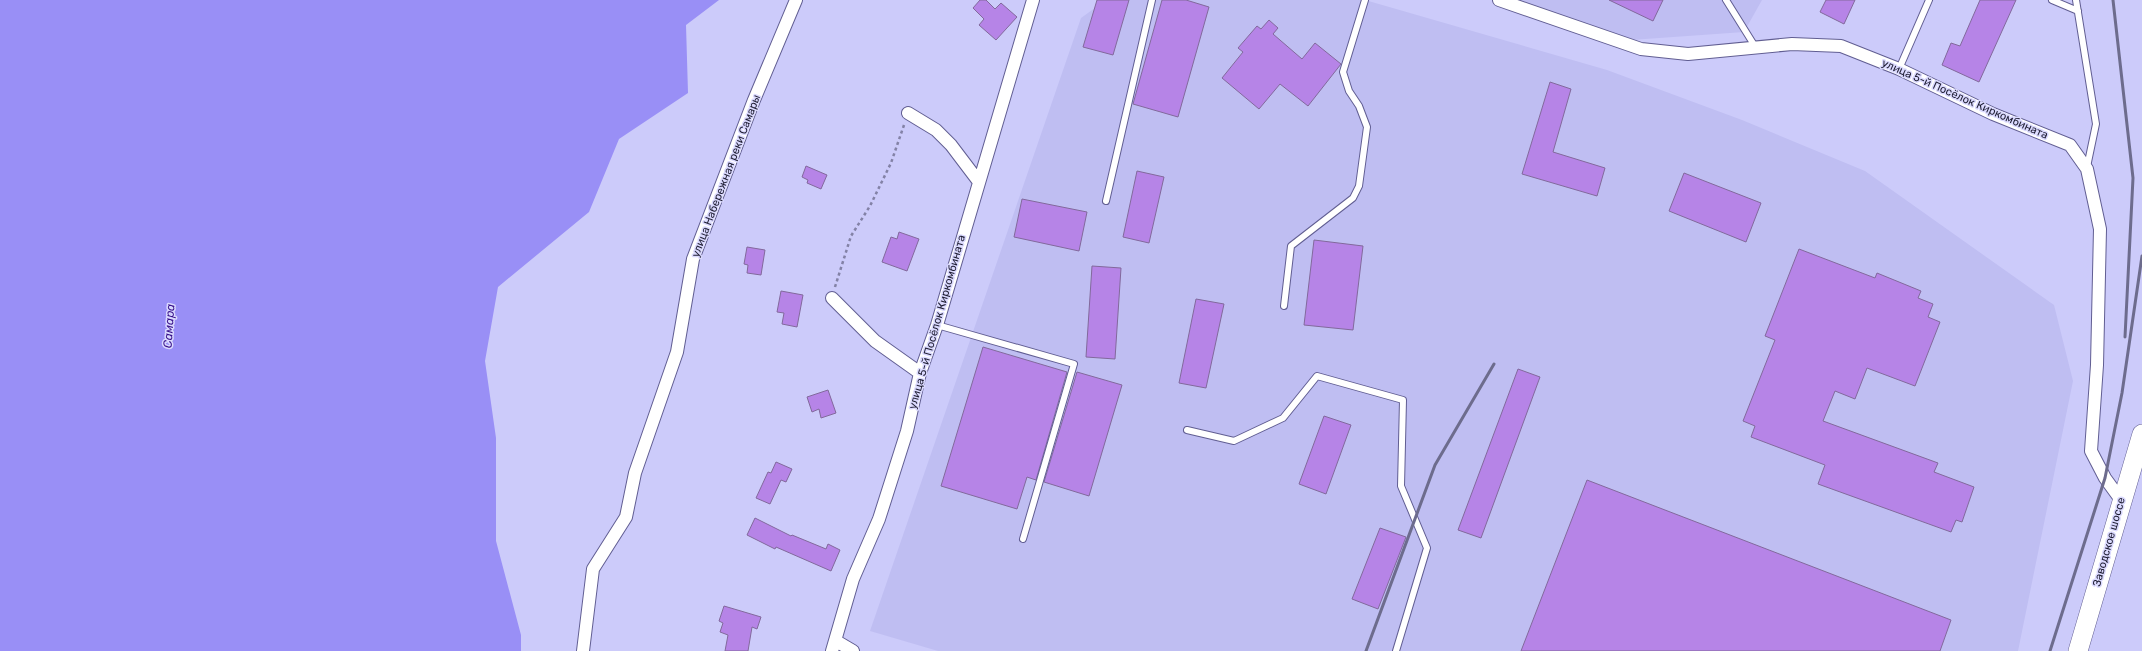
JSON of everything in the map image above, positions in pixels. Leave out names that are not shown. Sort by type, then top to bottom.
[{"type":"main road","name":"Заводское шоссе","points":[[2078,651],[2121,500],[2142,434]]},
{"type":"street","name":"улица Набережная реки Самары","points":[[584,651],[593,569],[626,517],[635,473],[677,352],[693,259],[754,100],[796,0]]},
{"type":"street","name":"улица 5-й Посёлок Киркомбината","points":[[834,646],[853,579],[879,519],[900,453],[920,373],[937,325],[1033,0]]},
{"type":"street","name":"улица 5-й Посёлок Киркомбината","points":[[1499,0],[1641,49],[1688,54],[1792,44],[1841,46],[1899,69],[1993,114],[2070,145],[2087,169],[2100,229],[2098,365],[2091,451],[2105,478],[2121,500]]},
{"type":"street","points":[[908,113],[936,130],[951,146],[979,182]]},
{"type":"street","points":[[832,298],[875,340],[920,373]]},
{"type":"street","points":[[834,646],[853,651]]},
{"type":"lane","points":[[1106,201],[1152,0]]},
{"type":"lane","points":[[1284,306],[1291,246],[1354,198],[1359,186],[1367,127],[1359,106],[1349,91],[1344,72],[1365,0]]},
{"type":"lane","points":[[1726,0],[1756,48]]},
{"type":"lane","points":[[1899,69],[1929,0]]},
{"type":"lane","points":[[2052,0],[2078,11]]},
{"type":"lane","points":[[2076,0],[2096,124],[2087,169]]},
{"type":"lane","points":[[937,325],[1074,364],[1023,539]]},
{"type":"lane","points":[[1187,430],[1234,441],[1283,418],[1317,376],[1403,400],[1401,486],[1427,548],[1396,651]]},
{"type":"path","points":[[832,298],[851,236],[870,206],[891,163],[908,113]]},
{"type":"shaded area","points":[[1106,0],[1365,0],[1607,70],[1742,120],[1865,171],[2054,305],[2073,381],[2018,651],[938,651],[870,631],[1081,18]]},
{"type":"shaded area","points":[[1511,0],[1762,0],[1744,32],[1631,40]]},
{"type":"water","name":"Самара","points":[[0,0],[719,0],[686,25],[688,93],[619,139],[589,212],[498,287],[485,361],[496,438],[496,541],[521,635],[521,651],[0,651]]},
{"type":"building","points":[[980,0],[986,0],[995,9],[1001,3],[1017,17],[996,40],[979,25],[984,19],[973,8]]},
{"type":"building","points":[[1097,0],[1129,0],[1113,55],[1083,47]]},
{"type":"building","points":[[1162,0],[1186,0],[1209,7],[1178,117],[1133,104]]},
{"type":"building","points":[[1609,0],[1663,0],[1653,21]]},
{"type":"building","points":[[1826,0],[1855,0],[1844,24],[1820,12]]},
{"type":"building","points":[[1980,0],[2016,0],[1979,82],[1942,65],[1951,43],[1960,46]]},
{"type":"building","points":[[1269,20],[1278,28],[1273,34],[1302,59],[1315,43],[1341,64],[1308,106],[1280,84],[1259,109],[1222,78],[1243,52],[1238,48],[1257,26],[1261,29]]},
{"type":"building","points":[[1550,82],[1571,89],[1553,152],[1605,168],[1597,196],[1522,174]]},
{"type":"building","points":[[806,166],[827,175],[821,189],[807,183],[808,180],[802,177]]},
{"type":"building","points":[[1137,171],[1164,177],[1149,243],[1123,237]]},
{"type":"building","points":[[1684,173],[1761,203],[1746,242],[1669,211]]},
{"type":"building","points":[[1022,199],[1087,212],[1079,251],[1014,237]]},
{"type":"building","points":[[899,232],[919,239],[907,271],[882,262],[891,237],[897,239]]},
{"type":"building","points":[[1314,240],[1363,246],[1353,330],[1304,325]]},
{"type":"building","points":[[747,247],[765,250],[761,275],[747,273],[748,265],[744,264]]},
{"type":"building","points":[[1799,249],[1875,278],[1877,273],[1921,291],[1918,298],[1933,304],[1928,317],[1940,322],[1915,386],[1867,368],[1855,399],[1835,391],[1823,421],[1938,463],[1934,472],[1974,487],[1962,522],[1956,520],[1951,532],[1818,484],[1825,465],[1751,437],[1755,426],[1743,421],[1775,340],[1765,336]]},
{"type":"building","points":[[1092,266],[1121,268],[1115,359],[1086,357]]},
{"type":"building","points":[[781,291],[803,295],[797,327],[782,324],[784,313],[777,312]]},
{"type":"building","points":[[1196,299],[1224,304],[1206,388],[1179,383]]},
{"type":"building","points":[[983,347],[1067,372],[1036,480],[1027,477],[1017,509],[941,486]]},
{"type":"building","points":[[1518,369],[1540,377],[1481,538],[1458,530]]},
{"type":"building","points":[[1077,372],[1122,385],[1089,496],[1044,482]]},
{"type":"building","points":[[828,390],[836,413],[821,418],[819,409],[812,412],[807,397]]},
{"type":"building","points":[[1324,416],[1351,425],[1326,494],[1299,484]]},
{"type":"building","points":[[776,462],[792,469],[786,482],[781,480],[770,504],[756,498],[768,472],[771,473]]},
{"type":"building","points":[[1587,480],[1951,620],[1940,651],[1521,651]]},
{"type":"building","points":[[755,518],[791,536],[792,535],[826,549],[828,544],[840,550],[831,571],[776,547],[775,549],[747,535]]},
{"type":"building","points":[[1380,528],[1406,537],[1378,609],[1352,599]]},
{"type":"building","points":[[724,606],[761,617],[757,629],[752,627],[748,651],[725,651],[728,635],[720,632],[723,623],[719,621]]},
{"type":"railway","points":[[2113,0],[2133,178],[2125,337]]},
{"type":"railway","points":[[2050,651],[2105,478],[2122,393],[2142,256]]},
{"type":"railway","points":[[1366,651],[1435,465],[1494,364]]}]
